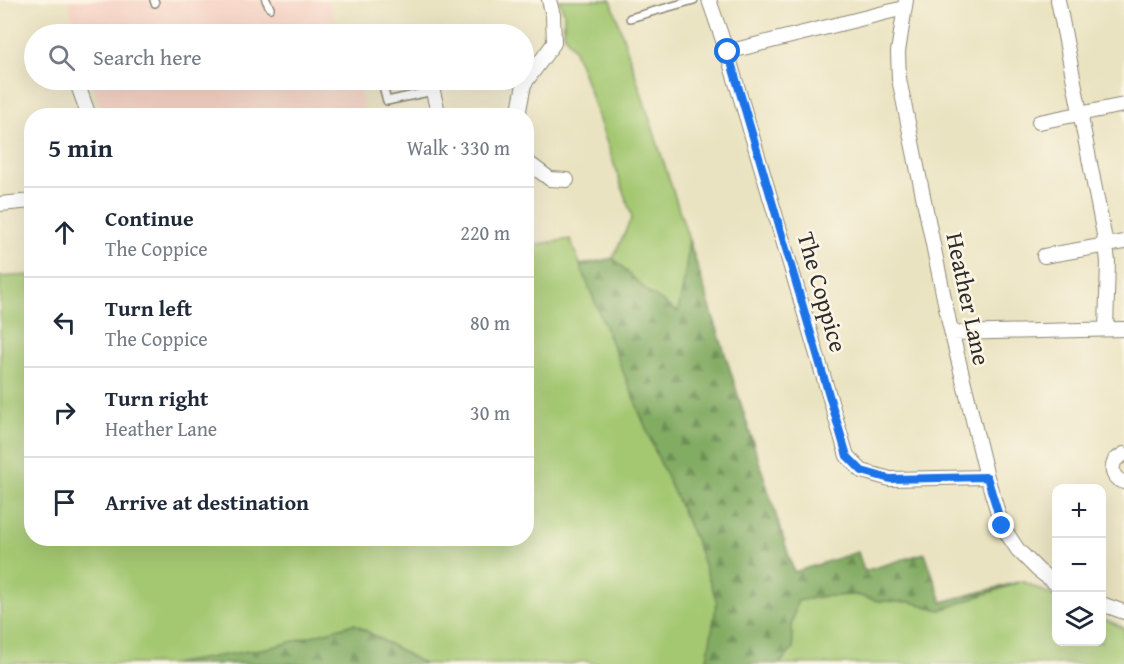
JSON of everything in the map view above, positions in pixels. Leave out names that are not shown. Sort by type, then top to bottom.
[{"type":"street","points":[[534,70],[554,43],[553,15],[549,0]]},
{"type":"street","name":"The Coppice","points":[[709,0],[728,52],[847,456],[862,471],[890,479],[987,477]]},
{"type":"street","points":[[1058,0],[1106,245],[1108,262],[1106,329]]},
{"type":"street","points":[[728,52],[905,4]]},
{"type":"street","name":"Heather Lane","points":[[905,4],[898,52],[898,79],[951,333],[987,477],[1002,526],[1009,538],[1038,570],[1052,581]]},
{"type":"street","points":[[80,90],[86,108]]},
{"type":"street","points":[[432,90],[437,108]]},
{"type":"street","points":[[519,108],[523,90]]},
{"type":"street","points":[[1039,122],[1124,105]]},
{"type":"street","points":[[534,166],[550,179],[567,180]]},
{"type":"street","points":[[0,204],[24,202]]},
{"type":"street","points":[[1044,256],[1124,242]]},
{"type":"street","points":[[951,333],[1124,329]]},
{"type":"street","points":[[1124,454],[1114,460],[1112,470],[1116,479],[1124,482]]},
{"type":"street","points":[[1106,606],[1124,612]]},
{"type":"lane","points":[[267,0],[270,8]]},
{"type":"lane","points":[[630,18],[694,0]]},
{"type":"lane","points":[[384,90],[387,101],[417,90]]},
{"type":"shaded area","points":[[68,0],[328,0],[336,24],[74,24]]},
{"type":"shaded area","points":[[94,90],[358,90],[365,108],[101,108]]},
{"type":"green space","points":[[559,0],[611,0],[689,240],[678,313],[648,292],[613,258],[632,217],[582,70],[564,34],[564,13]]},
{"type":"green space","points":[[570,239],[656,453],[695,539],[718,602],[708,659],[717,664],[599,664],[584,661],[571,664],[424,664],[354,624],[273,647],[172,664],[42,662],[0,664],[0,277],[24,275],[24,546],[534,546],[534,245]]},
{"type":"green space","points":[[689,240],[794,572],[858,552],[864,571],[925,553],[942,602],[1022,581],[940,610],[911,602],[879,601],[856,595],[825,596],[797,601],[792,624],[793,649],[779,664],[717,664],[707,659],[717,602],[695,539],[656,453],[580,265],[613,258],[648,292],[678,312]]},
{"type":"green space","points":[[1022,581],[1052,595],[1052,646],[1106,646],[1106,620],[1124,628],[1124,664],[779,664],[793,649],[792,624],[797,601],[825,596],[856,595],[879,601],[911,602],[940,610]]},
{"type":"green space","points":[[354,624],[424,664],[172,664],[273,647]]},
{"type":"route","points":[[728,52],[847,456],[862,471],[890,479],[981,479],[987,477],[1002,526]]}]
